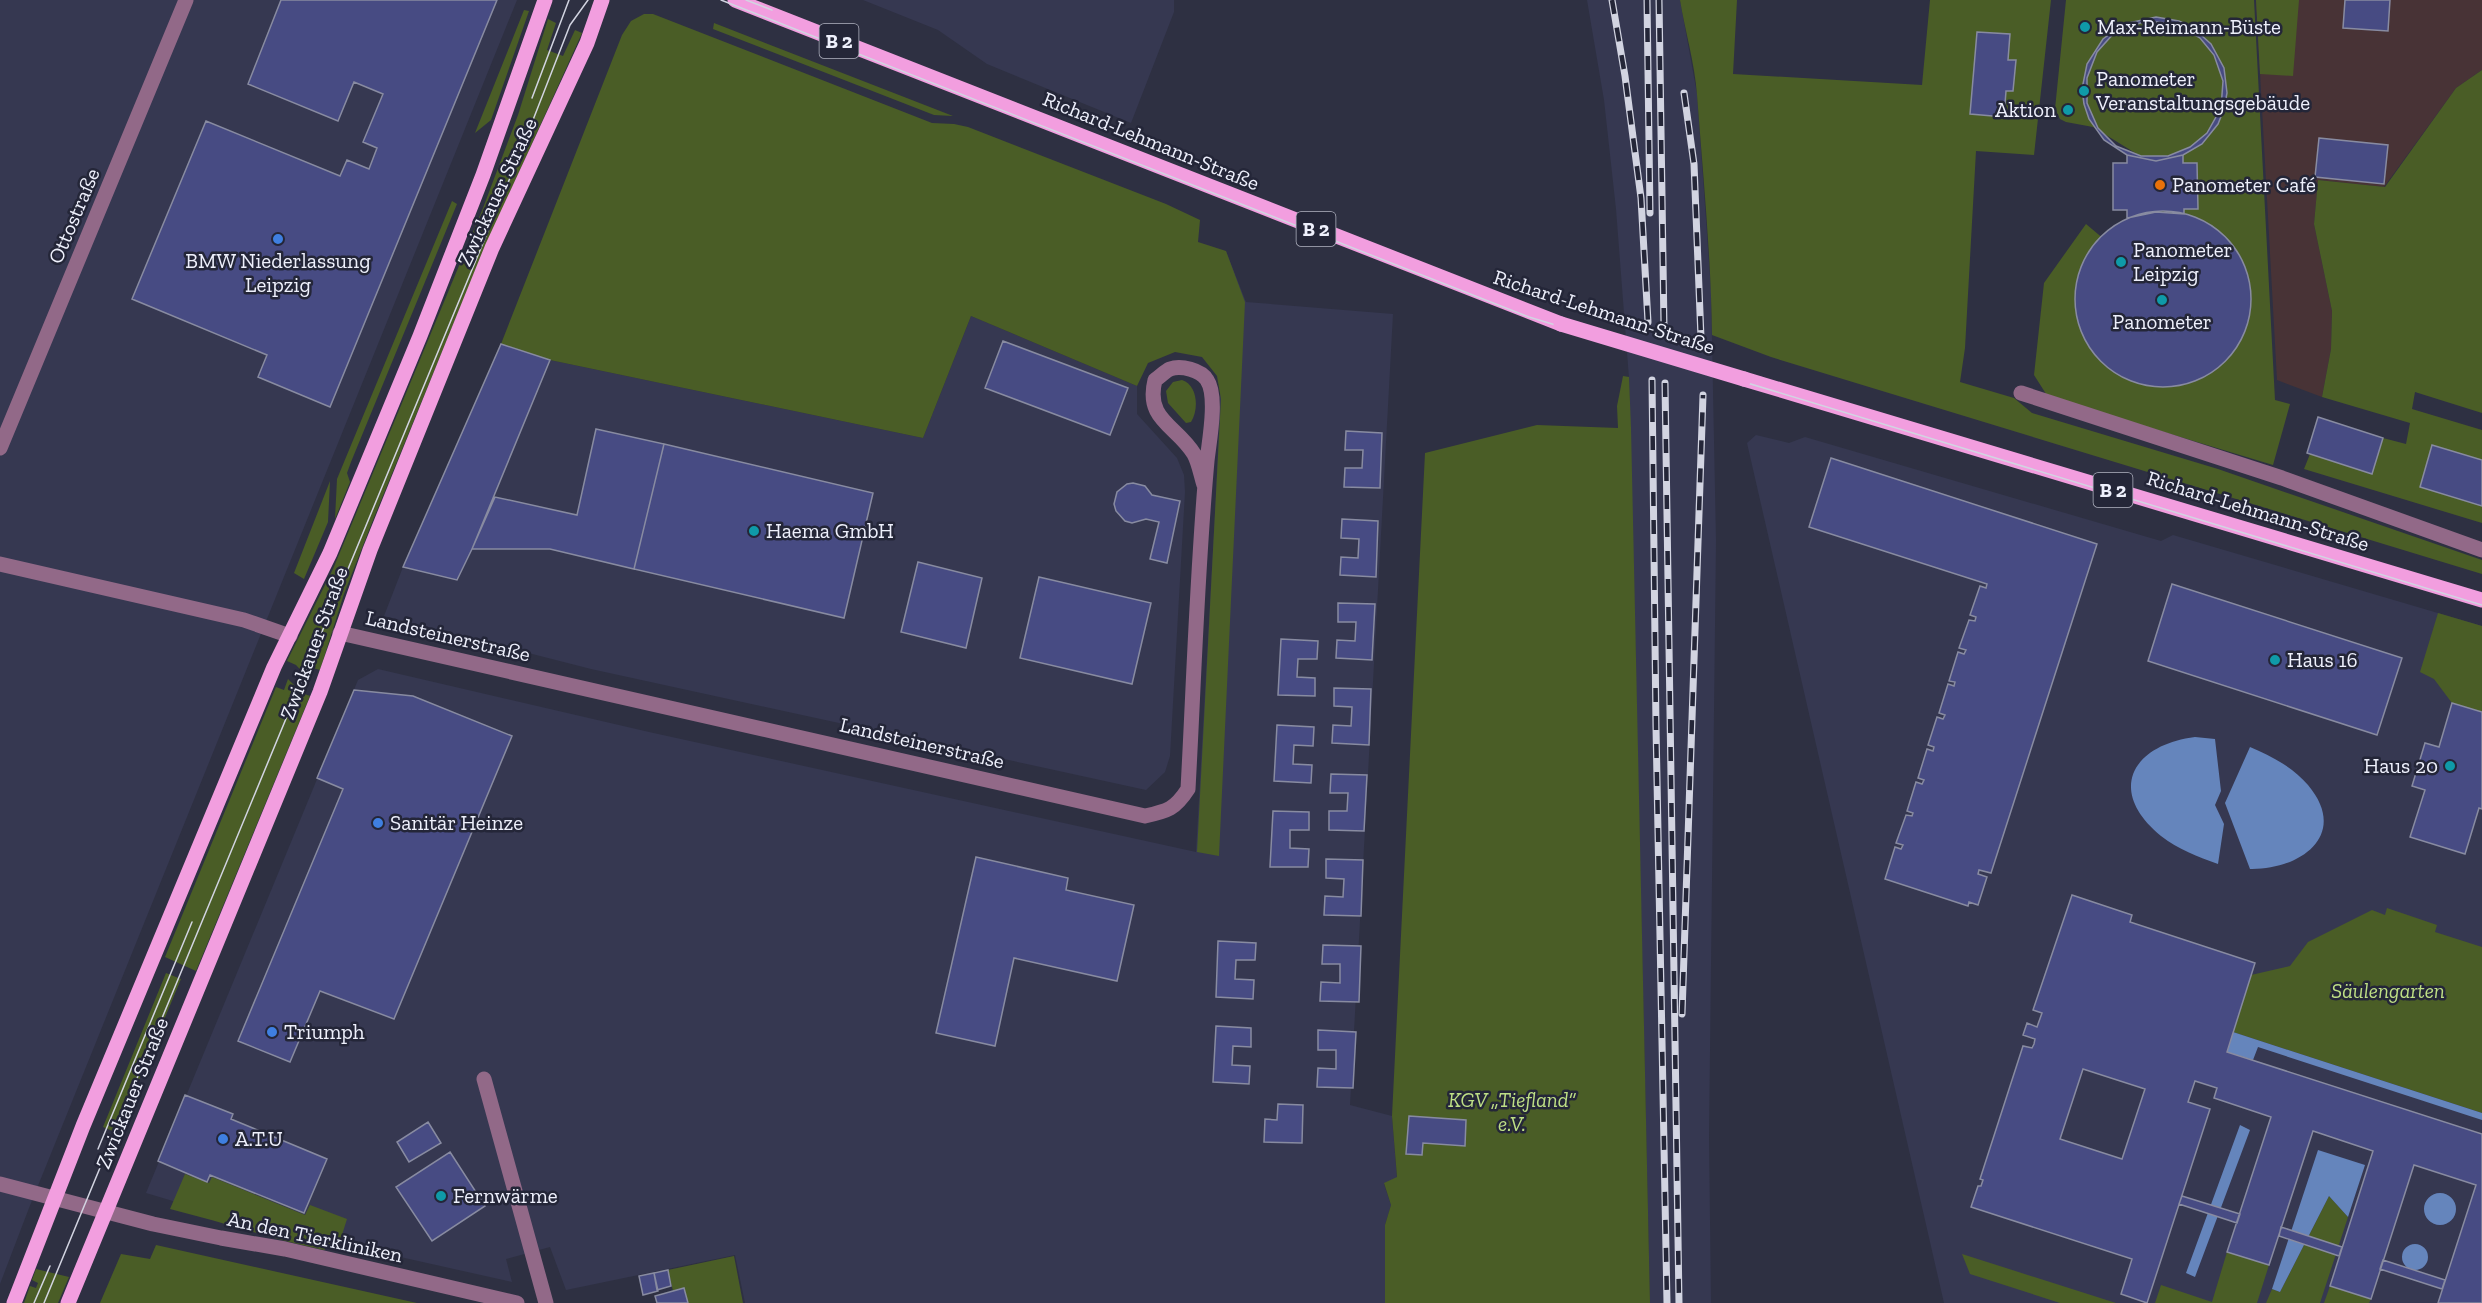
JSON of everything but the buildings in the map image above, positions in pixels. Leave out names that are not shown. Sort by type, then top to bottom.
[{"type":"main road","name":"Zwickauer Straße","points":[[14,1303],[54,1197],[274,667],[330,553],[420,336],[483,175],[545,0]]},
{"type":"main road","name":"Zwickauer Straße","points":[[68,1303],[301,740],[370,550],[492,248],[587,44],[602,0]]},
{"type":"main road","name":"Richard-Lehmann-Straße","points":[[735,0],[1561,324],[2482,600]]},
{"type":"street","name":"Ottostraße","points":[[0,448],[186,0]]},
{"type":"street","name":"Landsteinerstraße","points":[[340,633],[1145,816],[1166,812],[1179,803],[1188,789],[1204,485],[1211,413],[1212,394],[1208,381],[1202,374],[1182,368],[1170,369],[1155,380],[1152,402],[1160,416],[1195,455],[1204,485]]},
{"type":"street","name":"Richard-Lehmann-Straße","points":[[2021,393],[2282,478],[2482,550]]},
{"type":"street","points":[[0,564],[244,620],[290,636]]},
{"type":"street","points":[[484,1079],[546,1303]]},
{"type":"street","name":"An den Tierkliniken","points":[[0,1184],[221,1239],[296,1251],[517,1303]]},
{"type":"shaded area","points":[[0,0],[517,0],[0,1284]]},
{"type":"shaded area","points":[[863,0],[1174,0],[1174,12],[1131,123],[987,64],[938,30]]},
{"type":"shaded area","points":[[1587,0],[1680,0],[1697,94],[1711,290],[1716,541],[1709,1137],[1711,1303],[1650,1303],[1629,378],[1616,209],[1604,100]]},
{"type":"shaded area","points":[[2256,0],[2482,0],[2482,70],[2456,88],[2384,187],[2318,180],[2314,224],[2332,311],[2331,349],[2322,397],[2277,380]]},
{"type":"shaded area","points":[[1226,251],[1246,302],[1393,314],[1350,1105],[1392,1116],[1397,1178],[1384,1184],[1391,1205],[1385,1225],[1385,1303],[745,1303],[735,1255],[566,1290],[550,1247],[506,1259],[512,1282],[240,1221],[146,1193],[358,680],[378,669],[649,732],[1196,852],[1216,496]]},
{"type":"shaded area","points":[[971,316],[1137,386],[1137,414],[1177,458],[1184,475],[1185,492],[1170,756],[1165,772],[1146,790],[591,669],[384,616],[403,567],[501,344],[550,360],[923,438]]},
{"type":"shaded area","points":[[1756,435],[1789,443],[1805,437],[2161,541],[2173,535],[2482,626],[2482,1303],[1944,1303],[1747,443]]},
{"type":"green space","points":[[1680,0],[1737,0],[1733,74],[1922,85],[1930,0],[2051,0],[2034,155],[1976,151],[1965,348],[1960,382],[2014,398],[2032,413],[2218,469],[2482,560],[2482,574],[1771,357],[1712,335],[1696,83]]},
{"type":"green space","points":[[2066,0],[2254,0],[2275,400],[2290,404],[2273,465],[2048,397],[2034,375],[2044,283],[2086,224],[2105,240],[2192,188],[2093,127],[2060,119],[2055,109]]},
{"type":"green space","points":[[2256,0],[2299,0],[2293,76],[2260,74]]},
{"type":"green space","points":[[524,10],[529,11],[491,120],[475,133]]},
{"type":"green space","points":[[644,14],[653,14],[932,123],[968,127],[1166,204],[1200,220],[1198,242],[1226,251],[1245,302],[1219,856],[1197,852],[1221,399],[1217,376],[1202,357],[1175,352],[1148,363],[1137,386],[971,316],[923,438],[550,360],[501,344],[622,35],[631,21]]},
{"type":"green space","points":[[548,19],[556,23],[547,50],[563,56],[575,30],[582,33],[483,252],[344,594],[320,670],[313,668],[308,678],[296,665],[287,661],[333,569],[483,208],[518,115]]},
{"type":"green space","points":[[714,23],[953,116],[934,115],[713,29]]},
{"type":"green space","points":[[2482,70],[2482,413],[2415,392],[2412,409],[2482,430],[2482,523],[2304,469],[2310,454],[2372,473],[2383,438],[2406,444],[2410,423],[2322,397],[2331,349],[2332,311],[2314,224],[2318,180],[2385,187],[2456,88]]},
{"type":"green space","points":[[452,201],[457,204],[351,462],[347,473],[350,482],[335,519],[337,479]]},
{"type":"green space","name":"KGV „Tiefland“ e.V.","points":[[1623,376],[1629,377],[1631,428],[1650,1303],[1385,1303],[1385,1225],[1391,1205],[1384,1183],[1397,1177],[1392,1116],[1425,453],[1537,425],[1618,428],[1617,406]]},
{"type":"green space","points":[[1182,380],[1191,387],[1196,398],[1194,417],[1191,422],[1186,423],[1168,403],[1166,391],[1173,382]]},
{"type":"green space","points":[[330,481],[328,522],[304,579],[294,573]]},
{"type":"green space","points":[[2438,613],[2482,626],[2482,712],[2452,703],[2434,679],[2420,672]]},
{"type":"green space","points":[[288,679],[302,693],[310,696],[196,971],[165,957],[276,687],[284,690]]},
{"type":"green space","name":"Säulengarten","points":[[2387,908],[2437,925],[2435,932],[2482,947],[2482,1113],[2233,1032],[2251,975],[2290,966],[2308,942],[2372,910],[2385,915]]},
{"type":"green space","points":[[166,973],[181,979],[117,1133],[103,1127]]},
{"type":"green space","points":[[185,1174],[209,1183],[212,1177],[305,1215],[310,1205],[347,1219],[341,1238],[324,1250],[170,1209]]},
{"type":"green space","points":[[2329,1196],[2348,1217],[2320,1303],[2266,1303],[2272,1289],[2280,1292]]},
{"type":"green space","points":[[156,1245],[417,1303],[100,1303],[121,1254],[150,1259]]},
{"type":"green space","points":[[2227,1252],[2269,1265],[2257,1303],[2155,1303],[2161,1285],[2212,1302]]},
{"type":"green space","points":[[1962,1254],[2116,1303],[2060,1303],[1970,1274]]},
{"type":"green space","points":[[734,1256],[743,1303],[688,1303],[684,1288],[673,1291],[668,1270]]},
{"type":"green space","points":[[36,1269],[69,1277],[58,1303],[24,1303],[30,1286],[36,1288],[38,1283],[32,1280]]},
{"type":"green space","points":[[2330,1286],[2371,1299],[2369,1303],[2324,1303]]},
{"type":"water","points":[[2195,737],[2215,739],[2221,791],[2215,805],[2224,824],[2218,864],[2188,852],[2161,836],[2144,819],[2134,803],[2131,787],[2134,773],[2142,760],[2155,750],[2173,742]]},
{"type":"water","points":[[2250,747],[2296,773],[2308,785],[2320,803],[2324,819],[2321,834],[2314,846],[2301,856],[2269,868],[2250,869],[2225,803]]},
{"type":"water","points":[[2233,1032],[2482,1113],[2482,1120],[2258,1047],[2253,1060],[2227,1052]]},
{"type":"water","points":[[2240,1125],[2250,1130],[2195,1277],[2186,1273]]},
{"type":"water","points":[[2318,1150],[2365,1165],[2348,1217],[2329,1196],[2280,1292],[2272,1289]]},
{"type":"water","points":[[2440,1193],[2451,1198],[2456,1209],[2451,1220],[2440,1225],[2429,1220],[2424,1209],[2429,1198]]},
{"type":"water","points":[[2415,1244],[2424,1248],[2428,1257],[2424,1266],[2415,1270],[2406,1266],[2402,1257],[2406,1248]]},
{"type":"tram line","points":[[532,98],[569,0]]},
{"type":"tram line","points":[[44,1303],[517,161],[570,25],[588,0]]},
{"type":"tram line","points":[[721,0],[1529,317],[2482,605]]},
{"type":"tram line","points":[[746,0],[772,10]]},
{"type":"tram line","points":[[98,1149],[192,922]]},
{"type":"tram line","points":[[34,1303],[50,1266]]},
{"type":"railway","points":[[1612,0],[1625,76],[1641,198],[1648,322]]},
{"type":"railway","points":[[1647,0],[1650,213]]},
{"type":"railway","points":[[1659,0],[1664,327]]},
{"type":"railway","points":[[1684,93],[1694,164],[1701,338]]},
{"type":"railway","points":[[1652,380],[1667,1303]]},
{"type":"railway","points":[[1665,383],[1679,1303]]},
{"type":"railway","points":[[1682,1014],[1703,395]]},
{"type":"place","name":"Max-Reimann-Büste","points":[[2085,27]]},
{"type":"place","name":"Panometer Veranstaltungsgebäude","points":[[2084,91]]},
{"type":"place","name":"Aktion","points":[[2068,110]]},
{"type":"place","name":"Panometer Café","points":[[2160,185]]},
{"type":"place","name":"BMW Niederlassung Leipzig","points":[[278,239]]},
{"type":"place","name":"Panometer Leipzig","points":[[2121,262]]},
{"type":"place","name":"Panometer","points":[[2162,300]]},
{"type":"place","name":"Haema GmbH","points":[[754,531]]},
{"type":"place","name":"Haus 16","points":[[2275,660]]},
{"type":"place","name":"Haus 20","points":[[2450,766]]},
{"type":"place","name":"Sanitär Heinze","points":[[378,823]]},
{"type":"place","name":"Triumph","points":[[272,1032]]},
{"type":"place","name":"A.T.U","points":[[223,1139]]},
{"type":"place","name":"Fernwärme","points":[[441,1196]]}]
